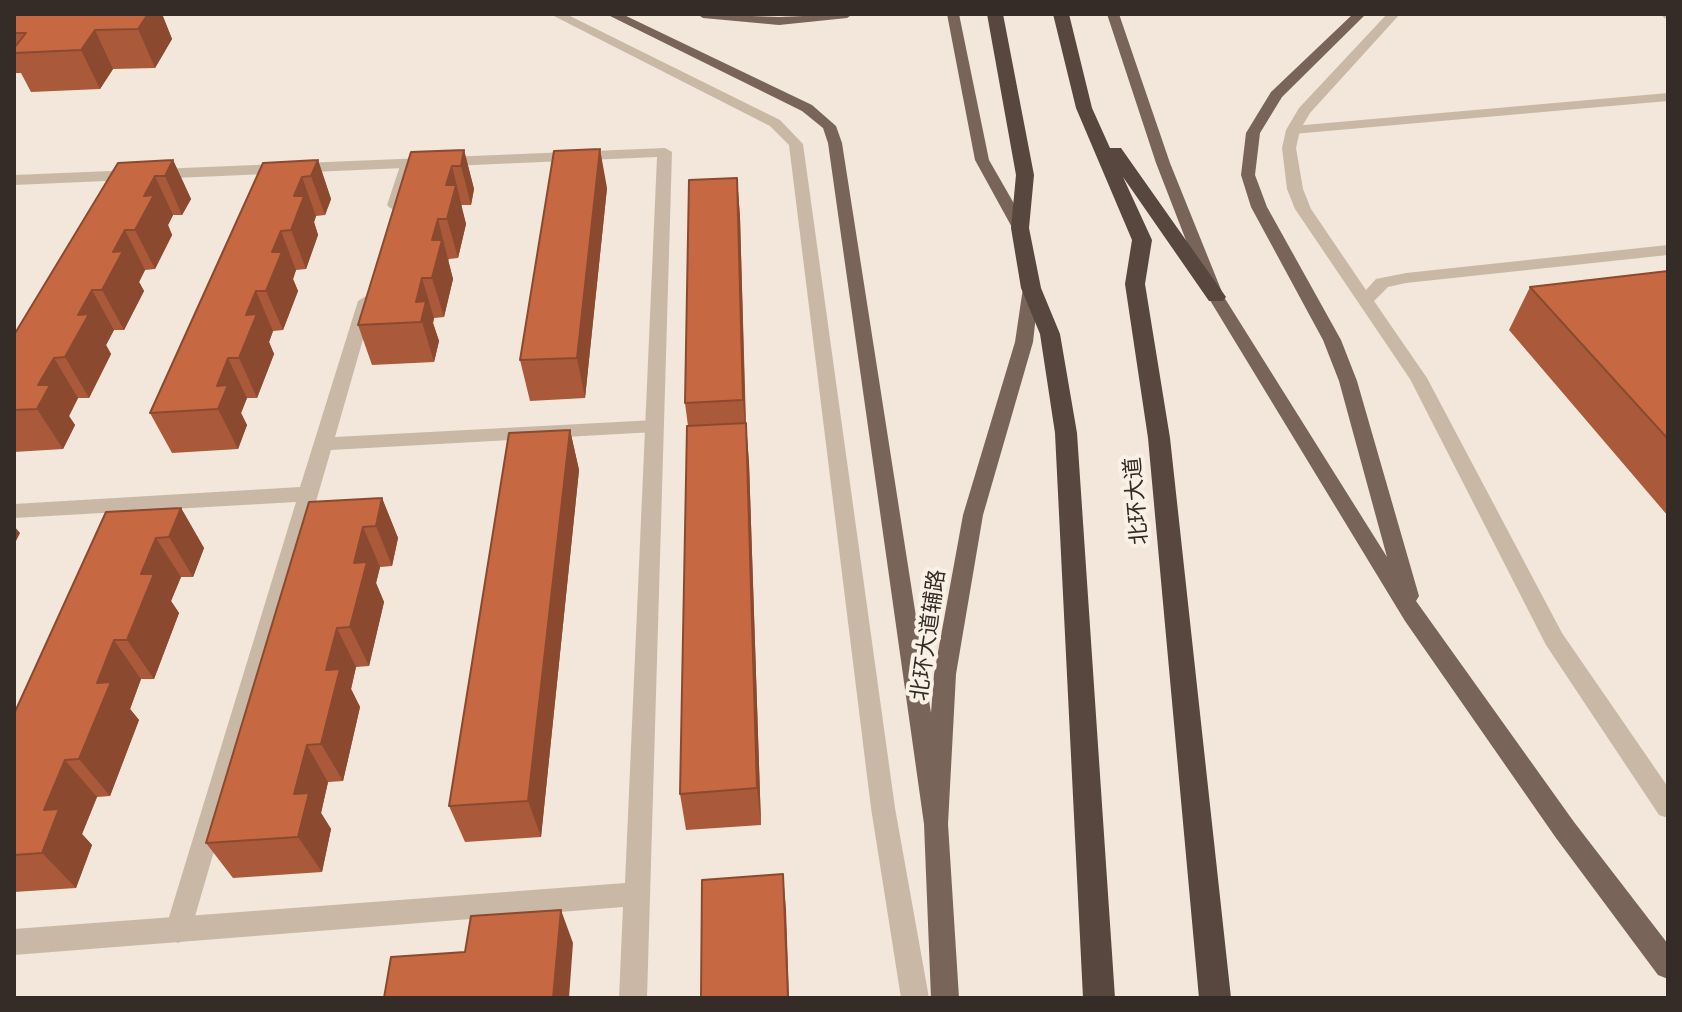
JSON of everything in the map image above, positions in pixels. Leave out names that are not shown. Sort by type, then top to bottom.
[{"type":"highway","points":[[995,14],[1025,175],[1020,228],[1031,288],[1050,334],[1066,433],[1099,998]]},
{"type":"highway","name":"北环大道","points":[[1061,14],[1084,108],[1142,240],[1135,284],[1159,438],[1215,998]]},
{"type":"highway","points":[[1084,108],[1216,297]]},
{"type":"main road","points":[[612,14],[807,108],[829,126],[835,143],[936,824]]},
{"type":"main road","points":[[703,14],[779,21],[847,14]]},
{"type":"main road","points":[[953,14],[982,160],[1020,228]]},
{"type":"main road","points":[[1113,14],[1163,163],[1216,297],[1317,465],[1413,615],[1565,830],[1668,966]]},
{"type":"main road","points":[[1360,14],[1276,95],[1253,133],[1248,175],[1259,207],[1332,340],[1348,381],[1413,615]]},
{"type":"main road","name":"北环大道辅路","points":[[945,998],[936,824],[945,674],[968,542],[1024,342],[1031,288]]},
{"type":"street","points":[[556,14],[768,119],[796,144],[883,808],[915,998]]},
{"type":"street","points":[[1394,14],[1315,95],[1293,130],[1290,169],[1303,209],[1418,378],[1554,639],[1668,807]]},
{"type":"street","points":[[1293,130],[1668,97]]},
{"type":"street","points":[[14,180],[126,182],[408,163],[665,152],[633,998]]},
{"type":"street","points":[[390,222],[408,163]]},
{"type":"street","points":[[1365,301],[1382,283],[1406,278],[1668,250]]},
{"type":"street","points":[[178,930],[372,281]]},
{"type":"street","points":[[324,444],[655,426]]},
{"type":"street","points":[[14,511],[308,494]]},
{"type":"street","points":[[14,942],[637,894]]},
{"type":"building","points":[[14,14],[148,14],[138,29],[95,30],[81,50],[14,53],[14,48],[26,33],[14,33]]},
{"type":"building","points":[[600,149],[577,358],[520,360],[554,151]]},
{"type":"building","points":[[464,150],[461,166],[452,166],[446,185],[456,185],[447,219],[438,219],[432,240],[442,240],[432,278],[422,278],[416,302],[426,301],[421,322],[358,325],[411,152]]},
{"type":"building","points":[[173,160],[165,176],[155,176],[144,196],[154,195],[135,230],[125,230],[113,252],[123,251],[102,290],[92,290],[78,315],[89,314],[65,357],[54,358],[38,385],[50,385],[37,409],[14,410],[14,335],[118,163]]},
{"type":"building","points":[[318,160],[311,176],[302,177],[294,196],[304,196],[291,230],[281,231],[272,252],[282,252],[266,291],[256,291],[246,315],[257,314],[239,358],[228,358],[217,386],[228,385],[218,409],[150,413],[263,163]]},
{"type":"building","points":[[737,178],[743,400],[685,403],[689,180]]},
{"type":"building","points":[[1668,271],[1668,439],[1530,287]]},
{"type":"building","points":[[746,423],[757,788],[680,794],[687,426]]},
{"type":"building","points":[[570,430],[528,801],[449,806],[509,433]]},
{"type":"building","points":[[382,498],[376,526],[363,527],[354,563],[367,562],[350,627],[337,628],[326,670],[340,669],[321,744],[307,745],[294,794],[309,793],[298,837],[206,843],[309,502]]},
{"type":"building","points":[[181,508],[169,537],[156,538],[141,574],[154,574],[127,640],[114,640],[97,683],[111,682],[79,759],[65,760],[44,810],[59,809],[42,853],[14,855],[14,714],[106,512]]},
{"type":"building","points":[[783,874],[788,998],[701,998],[702,880]]},
{"type":"building","points":[[561,910],[553,998],[384,998],[391,957],[465,952],[471,916]]}]
